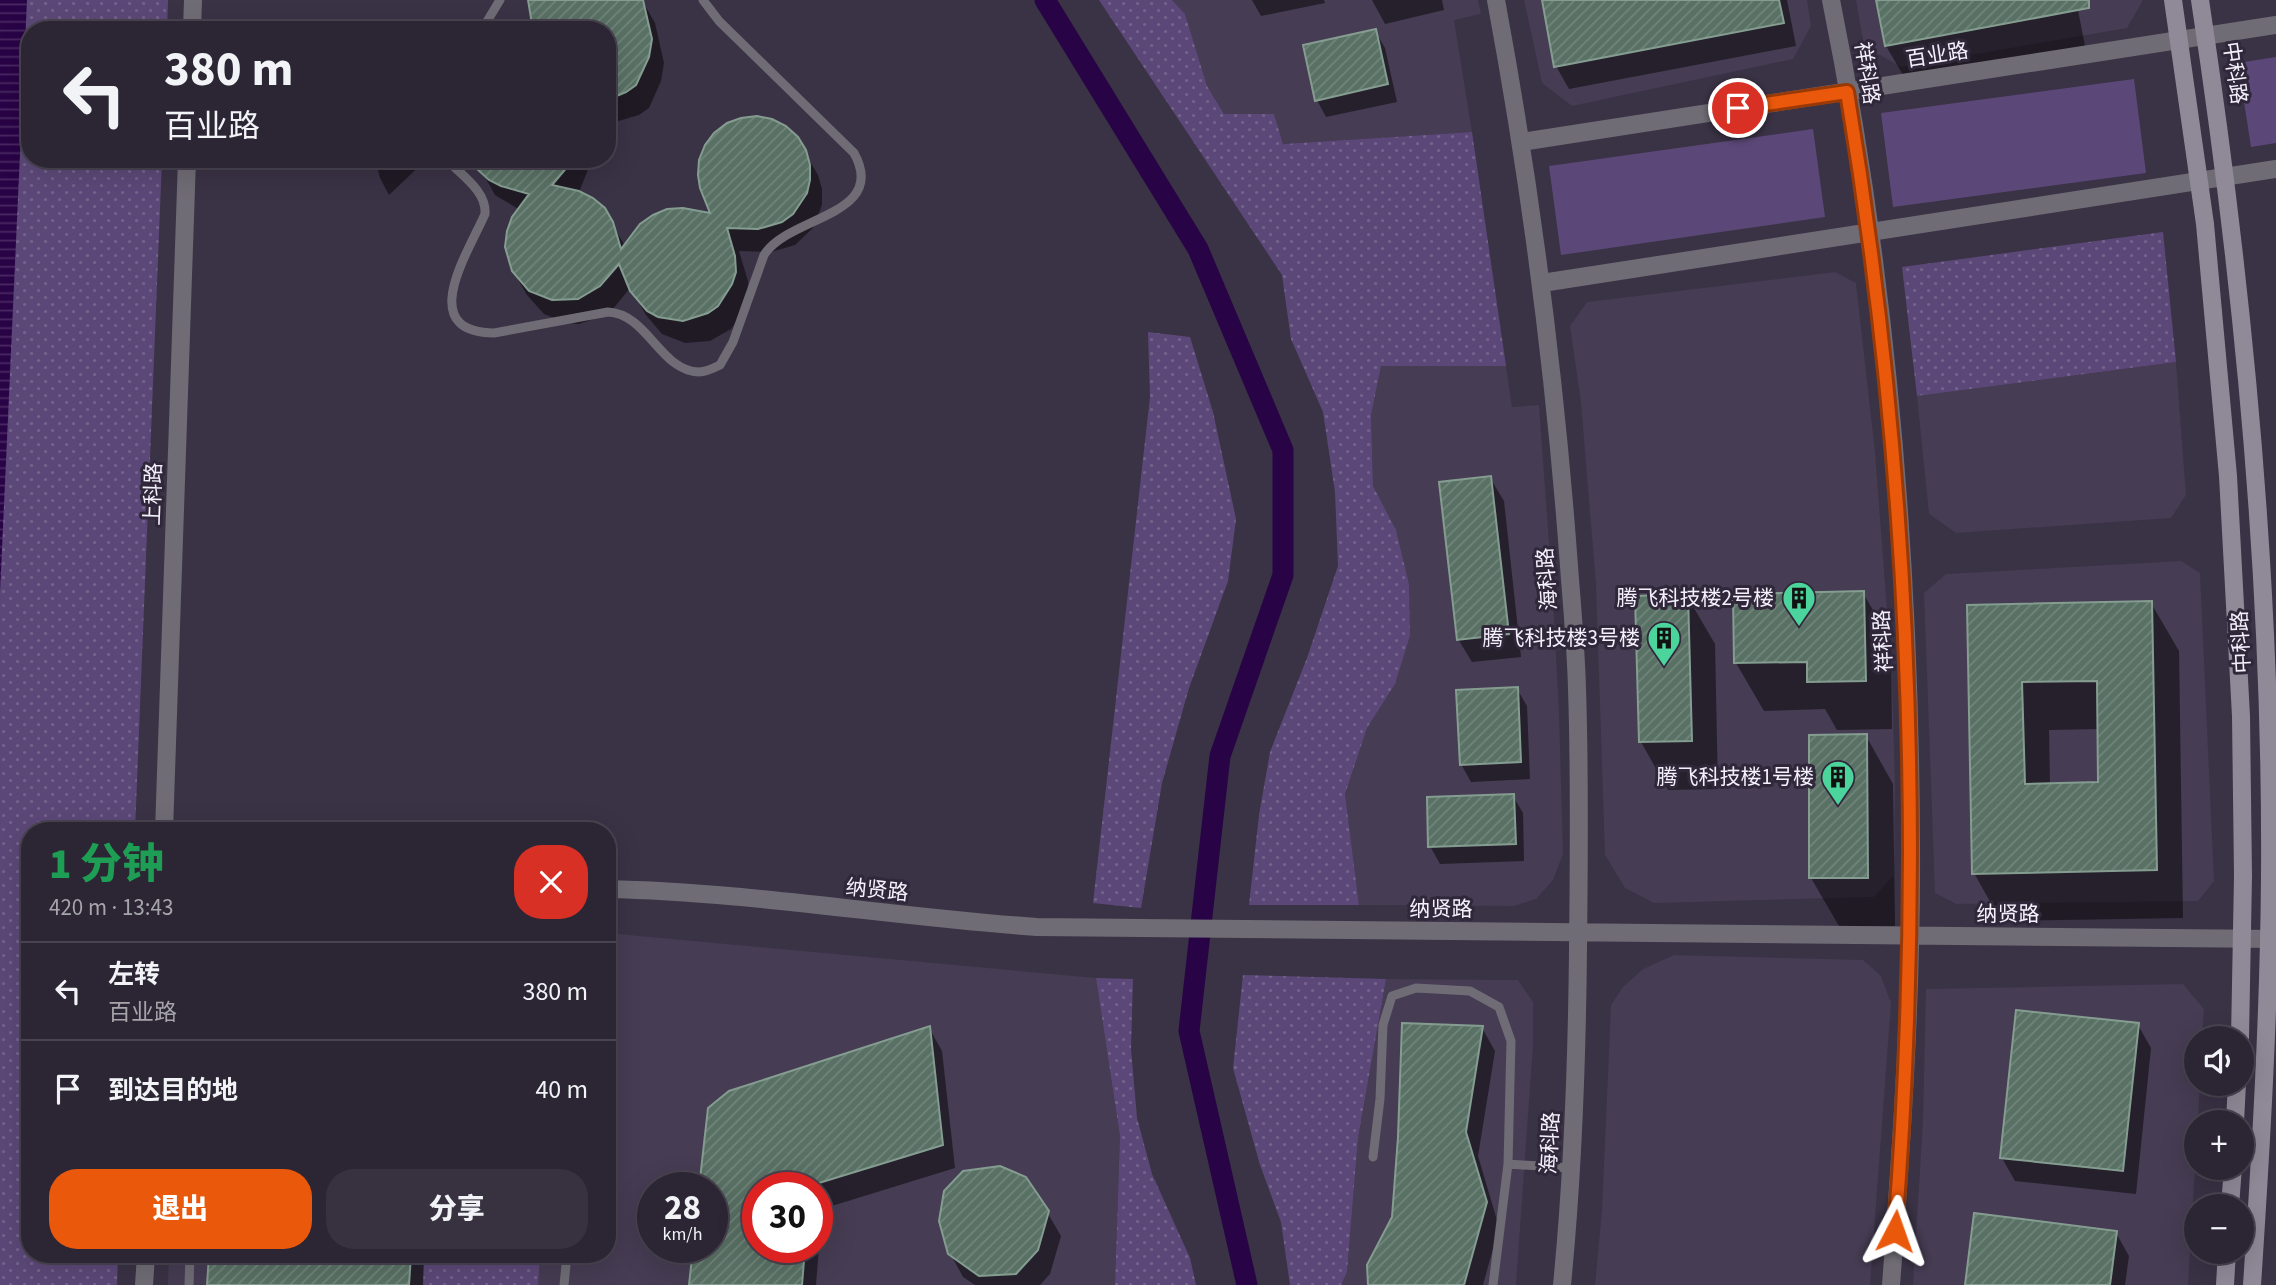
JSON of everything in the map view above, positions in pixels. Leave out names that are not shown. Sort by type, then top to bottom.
[{"type":"street","points":[[192,21],[193,0]]},
{"type":"street","name":"海科路","points":[[1496,0],[1542,283],[1561,448],[1577,688],[1578,933],[1571,1168],[1562,1285]]},
{"type":"street","name":"祥科路","points":[[1830,0],[1847,92],[1879,308],[1902,555],[1909,721],[1910,936],[1891,1285]]},
{"type":"street","name":"中科路","points":[[2173,0],[2199,181],[2217,341],[2232,545],[2241,730],[2240,1026]]},
{"type":"street","name":"中科路","points":[[2200,0],[2226,177],[2244,339],[2261,567],[2267,715],[2273,939],[2252,1285]]},
{"type":"street","name":"百业路","points":[[1521,142],[2276,25]]},
{"type":"street","name":"上科路","points":[[164,822],[187,168]]},
{"type":"street","points":[[1542,283],[2276,169]]},
{"type":"street","name":"纳贤路","points":[[616,890],[712,894],[1037,927],[2273,939]]},
{"type":"street","points":[[144,1285],[145,1263]]},
{"type":"street","points":[[2225,1285],[2226,1264]]},
{"type":"lane","points":[[486,21],[500,0]]},
{"type":"lane","points":[[455,168],[480,193],[485,204],[485,214],[451,293],[454,315],[465,329],[476,333],[494,333],[608,312],[619,313],[636,324],[674,362],[699,372],[720,365],[733,342],[764,255],[770,246],[853,200],[862,180],[862,170],[854,153],[719,21],[703,0]]},
{"type":"lane","points":[[1373,1157],[1380,1099],[1383,1025],[1392,996],[1416,988],[1470,991],[1499,1007],[1511,1041],[1508,1164],[1493,1285]]},
{"type":"lane","points":[[1508,1164],[1571,1168]]},
{"type":"lane","points":[[189,1285],[190,1263]]},
{"type":"lane","points":[[564,1285],[566,1263]]},
{"type":"shaded area","points":[[0,0],[27,0],[26,21],[21,21],[21,132],[0,593]]},
{"type":"shaded area","points":[[26,0],[168,0],[167,21],[25,21]]},
{"type":"shaded area","points":[[1099,0],[1172,0],[1185,14],[1207,86],[1224,114],[1274,114],[1283,144],[1472,132],[1506,366],[1381,366],[1371,415],[1373,486],[1396,530],[1409,584],[1410,636],[1395,684],[1367,728],[1345,794],[1359,905],[1249,905],[1259,815],[1270,752],[1307,658],[1338,566],[1335,492],[1323,412],[1291,339],[1282,275]]},
{"type":"shaded area","points":[[1172,0],[1478,0],[1481,14],[1454,20],[1472,132],[1283,144],[1274,114],[1224,114],[1207,86],[1185,14]]},
{"type":"shaded area","points":[[1524,0],[1807,0],[1811,26],[1793,59],[1572,106],[1542,83]]},
{"type":"shaded area","points":[[1856,0],[2142,2],[2127,28],[1901,67],[1864,46]]},
{"type":"shaded area","points":[[2276,57],[2276,143],[2251,147],[2238,63]]},
{"type":"shaded area","points":[[2134,79],[2146,173],[1893,207],[1881,113]]},
{"type":"shaded area","points":[[21,104],[21,168],[162,168],[135,822],[21,822],[21,1263],[118,1263],[117,1285],[0,1285],[0,541]]},
{"type":"shaded area","points":[[1813,129],[1825,217],[1561,255],[1549,166]]},
{"type":"shaded area","points":[[2163,232],[2176,362],[1917,396],[1902,267]]},
{"type":"shaded area","points":[[1835,272],[1856,283],[1875,452],[1892,676],[1894,875],[1874,897],[1654,903],[1625,888],[1605,855],[1596,585],[1581,403],[1570,326],[1587,302]]},
{"type":"shaded area","points":[[1148,332],[1190,337],[1213,412],[1236,519],[1228,581],[1189,688],[1162,783],[1141,908],[1093,903],[1150,397]]},
{"type":"shaded area","points":[[2176,362],[2186,495],[2171,518],[1956,533],[1929,514],[1917,396]]},
{"type":"shaded area","points":[[1381,366],[1506,366],[1512,407],[1539,405],[1559,711],[1563,854],[1553,880],[1536,899],[1514,906],[1359,905],[1345,794],[1367,728],[1395,684],[1410,636],[1409,584],[1396,530],[1373,486],[1371,415]]},
{"type":"shaded area","points":[[2181,561],[2200,573],[2214,881],[2198,901],[1956,904],[1935,893],[1924,593],[1946,574]]},
{"type":"shaded area","points":[[616,934],[1096,978],[1120,1136],[1115,1285],[168,1285],[169,1263],[616,1263]]},
{"type":"shaded area","points":[[1674,955],[1863,960],[1881,976],[1891,1003],[1870,1285],[1595,1285],[1602,1210],[1611,1005],[1623,987],[1643,969]]},
{"type":"shaded area","points":[[1243,975],[1386,979],[1358,1138],[1347,1272],[1341,1285],[1290,1285],[1281,1222],[1260,1165],[1233,1068]]},
{"type":"shaded area","points":[[1096,978],[1133,979],[1131,1049],[1137,1118],[1152,1174],[1190,1258],[1196,1285],[1115,1285],[1120,1136]]},
{"type":"shaded area","points":[[1386,979],[1518,980],[1533,1002],[1533,1045],[1516,1285],[1341,1285],[1347,1272],[1358,1138]]},
{"type":"shaded area","points":[[2183,984],[2204,1009],[2203,1026],[2184,1026],[2184,1096],[2199,1096],[2198,1110],[2184,1110],[2184,1180],[2194,1180],[2193,1194],[2184,1194],[2184,1264],[2189,1264],[2188,1285],[1913,1285],[1923,1120],[1926,989]]},
{"type":"shaded area","points":[[424,1263],[539,1263],[538,1285],[423,1285]]},
{"type":"building","points":[[528,0],[643,0],[652,39],[649,57],[636,85],[616,96],[616,21],[532,21]]},
{"type":"building","points":[[1542,0],[1779,0],[1784,23],[1554,67]]},
{"type":"building","points":[[1876,0],[2089,0],[2089,8],[1885,46]]},
{"type":"building","points":[[1376,29],[1388,84],[1315,101],[1303,45]]},
{"type":"building","points":[[757,116],[786,126],[798,137],[806,150],[810,180],[807,193],[793,214],[782,222],[758,229],[727,228],[735,256],[736,272],[718,306],[708,313],[683,321],[658,317],[647,311],[630,291],[619,264],[600,286],[578,299],[552,300],[529,291],[512,271],[505,247],[507,231],[512,217],[529,194],[501,186],[489,180],[476,168],[566,168],[552,185],[579,191],[605,208],[613,222],[621,249],[640,224],[667,209],[683,208],[710,213],[700,188],[699,160],[714,133],[727,123]]},
{"type":"building","points":[[1491,476],[1509,634],[1457,640],[1439,482]]},
{"type":"building","name":"腾飞科技楼2号楼","points":[[1864,591],[1866,681],[1807,682],[1807,662],[1734,663],[1733,594]]},
{"type":"building","name":"腾飞科技楼3号楼","points":[[1688,594],[1692,741],[1639,742],[1635,596]]},
{"type":"building","points":[[2152,601],[2157,870],[1972,874],[1967,605]],"holes":[[[2097,681],[2098,782],[2025,784],[2022,682]]]},
{"type":"building","points":[[1518,687],[1521,762],[1460,765],[1456,690]]},
{"type":"building","name":"腾飞科技楼1号楼","points":[[1867,734],[1868,878],[1809,878],[1809,735]]},
{"type":"building","points":[[1514,794],[1516,844],[1428,847],[1427,797]]},
{"type":"building","points":[[2016,1010],[2139,1023],[2123,1171],[2000,1158]]},
{"type":"building","points":[[1402,1023],[1483,1026],[1466,1132],[1487,1202],[1464,1285],[1368,1285],[1367,1265],[1392,1217]]},
{"type":"building","points":[[930,1026],[943,1145],[833,1179],[833,1172],[742,1172],[742,1263],[804,1263],[802,1285],[689,1285],[691,1263],[728,1263],[728,1172],[701,1172],[708,1108],[729,1091]]},
{"type":"building","points":[[1000,1166],[1026,1177],[1049,1211],[1038,1250],[1016,1274],[979,1276],[948,1254],[939,1221],[944,1191],[963,1171]]},
{"type":"building","points":[[1974,1213],[2117,1231],[2110,1285],[1965,1285]]},
{"type":"building","points":[[208,1263],[410,1263],[409,1285],[207,1285]]},
{"type":"waterway","points":[[1045,0],[1198,249],[1283,450],[1283,575],[1220,756],[1189,1031],[1247,1285]]},
{"type":"place","name":"腾飞科技楼2号楼","points":[[1799,628]]},
{"type":"place","name":"腾飞科技楼3号楼","points":[[1664,668]]},
{"type":"place","name":"腾飞科技楼1号楼","points":[[1838,807]]},
{"type":"route","points":[[1738,108],[1847,92],[1864,200],[1879,308],[1902,555],[1909,721],[1910,936],[1895,1231]]}]
